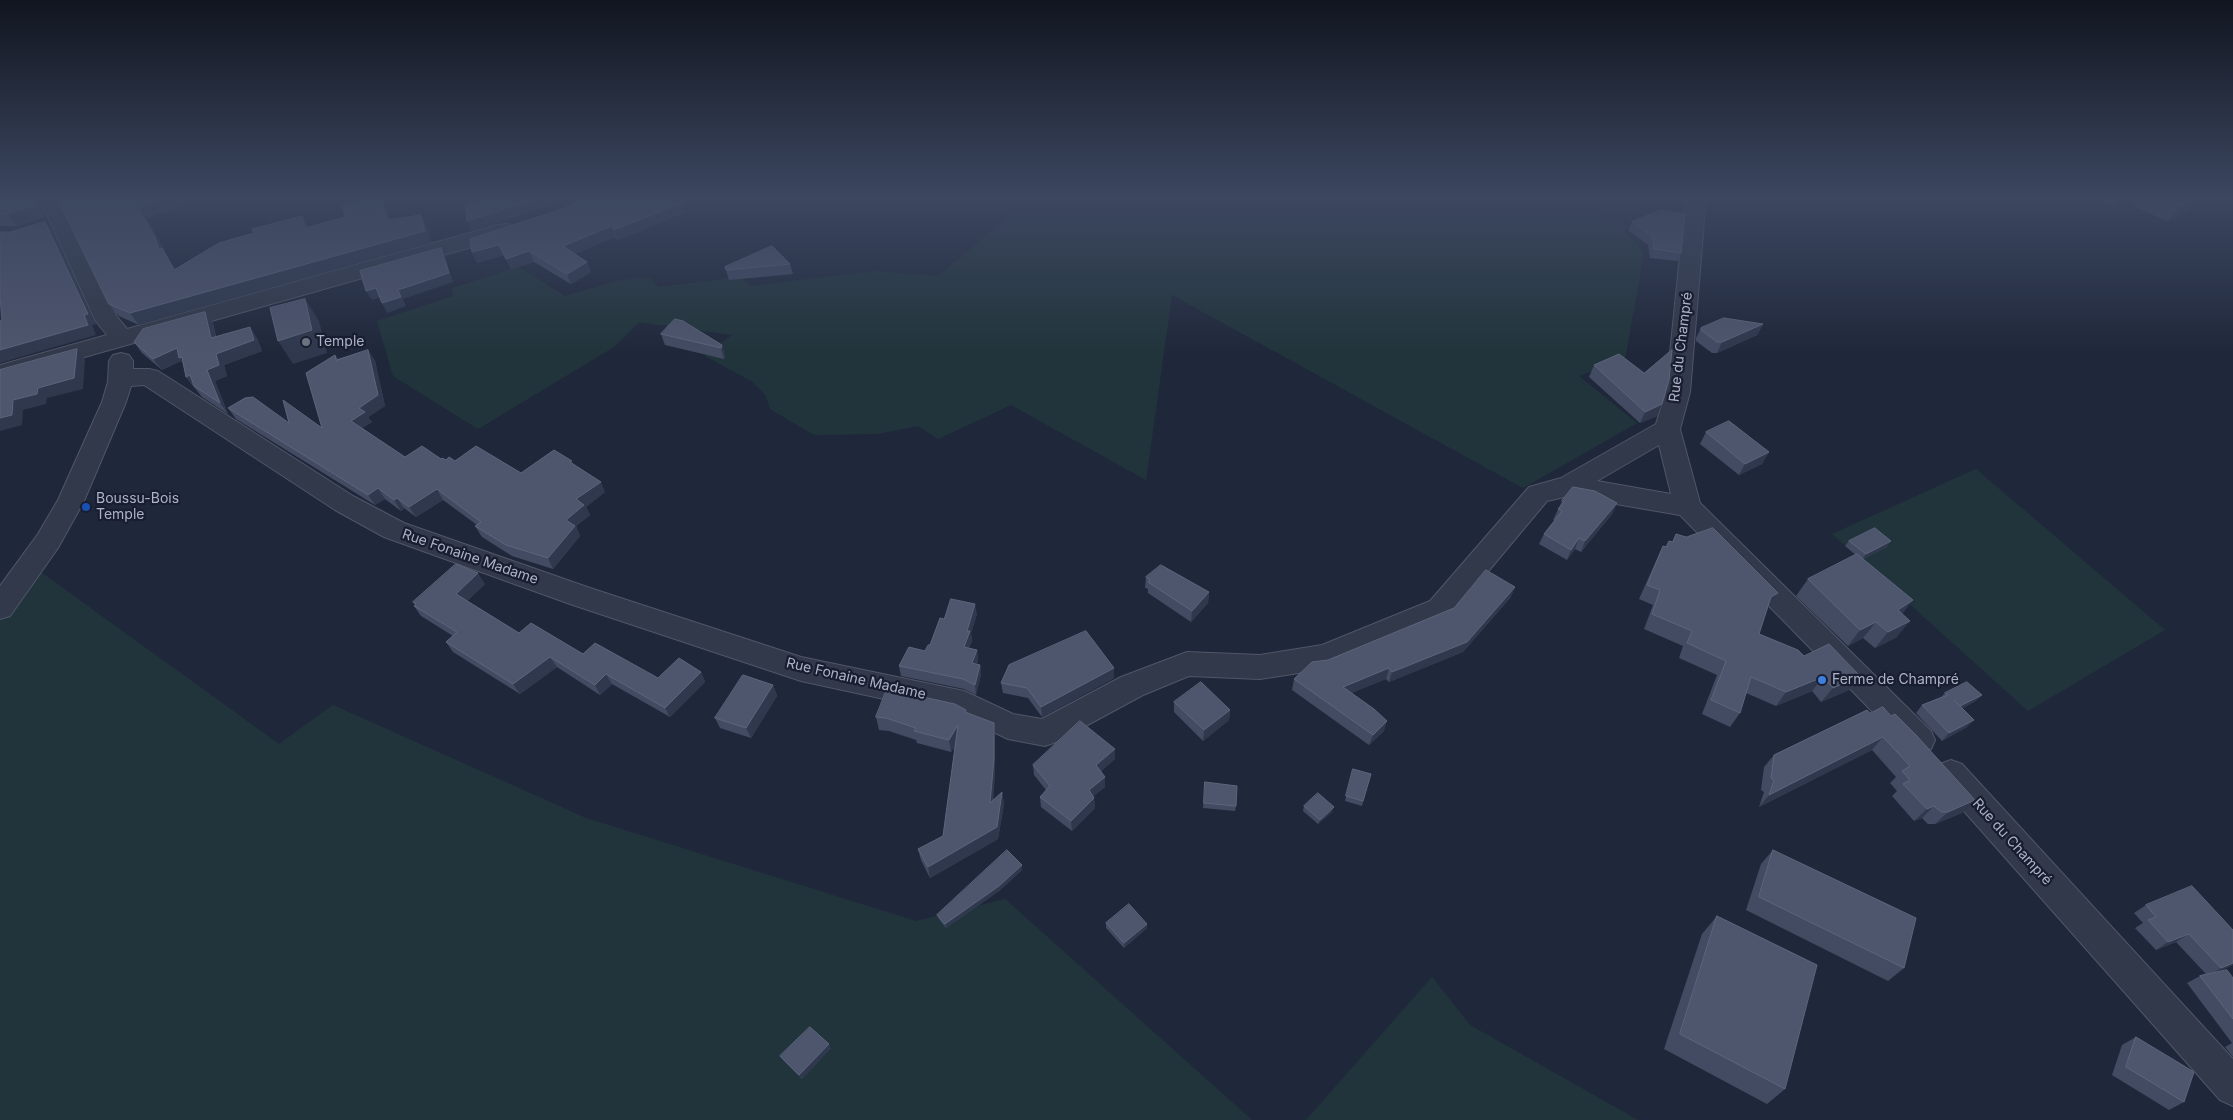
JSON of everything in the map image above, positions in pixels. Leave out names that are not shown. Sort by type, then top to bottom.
[{"type":"street","points":[[0,608],[62,518],[110,411],[120,378],[122,339],[107,320],[67,249]]},
{"type":"street","points":[[0,373],[436,249]]},
{"type":"street","name":"Rue du Champré","points":[[1691,249],[1678,392],[1668,429],[1688,507],[1918,737],[2233,1087]]},
{"type":"street","name":"Rue Fonaine Madame","points":[[120,378],[149,377],[344,503],[394,530],[580,596],[800,669],[964,704],[1008,726],[1045,733],[1132,686],[1187,664],[1260,666],[1325,657],[1440,609],[1538,494],[1569,486],[1668,429]]},
{"type":"street","name":"Rue Fonaine Madame","points":[[1569,486],[1688,507]]},
{"type":"shaded area","points":[[970,249],[1641,249],[1644,253],[1625,359],[1579,376],[1637,423],[1523,488],[1172,295],[1146,480],[1011,405],[938,439],[918,426],[878,434],[814,435],[770,409],[766,396],[753,382],[705,356],[732,335],[639,322],[614,347],[478,429],[393,376],[377,321],[453,296],[452,288],[519,267],[565,296],[616,281],[648,277],[659,287],[740,277],[751,286],[874,271],[938,276]]},
{"type":"shaded area","points":[[1976,469],[2165,630],[2028,711],[1832,534]]},
{"type":"shaded area","points":[[31,565],[279,744],[333,705],[586,818],[916,921],[1005,899],[1252,1120],[0,1120],[0,607]]},
{"type":"shaded area","points":[[1432,977],[1470,1025],[1638,1120],[1306,1120]]},
{"type":"building","points":[[0,249],[58,249],[88,314],[84,315],[88,325],[0,350],[0,321],[2,320]]},
{"type":"building","points":[[82,249],[163,249],[174,270],[209,249],[359,249],[130,313],[109,304]]},
{"type":"building","points":[[441,249],[449,273],[398,290],[401,297],[382,303],[376,288],[366,291],[360,271]]},
{"type":"building","points":[[501,249],[568,249],[587,262],[567,274],[529,251],[506,259]]},
{"type":"building","points":[[765,249],[775,249],[790,264],[726,270],[725,267]]},
{"type":"building","points":[[1656,249],[1681,249],[1681,253]]},
{"type":"building","points":[[305,299],[312,330],[278,341],[270,308]]},
{"type":"building","points":[[205,312],[211,338],[250,327],[254,340],[216,354],[219,365],[207,370],[220,403],[194,386],[190,375],[186,377],[182,357],[179,358],[177,348],[153,359],[134,342],[143,329]]},
{"type":"building","points":[[1724,318],[1763,324],[1722,342],[1717,342],[1701,330],[1701,328]]},
{"type":"building","points":[[675,319],[683,321],[722,345],[721,348],[661,334]]},
{"type":"building","points":[[77,349],[74,378],[38,388],[37,394],[13,400],[12,415],[0,418],[0,370]]},
{"type":"building","points":[[368,350],[378,395],[359,408],[365,412],[351,421],[405,457],[422,446],[441,459],[446,460],[449,457],[455,461],[476,446],[521,473],[554,450],[601,482],[576,499],[584,505],[566,520],[575,526],[548,558],[506,545],[475,526],[481,522],[437,489],[409,507],[397,498],[394,500],[378,488],[368,495],[228,408],[245,398],[253,397],[289,423],[283,400],[322,428],[306,373],[335,355],[336,360]]},
{"type":"building","points":[[1672,350],[1669,380],[1662,404],[1645,412],[1594,365],[1619,354],[1644,373]]},
{"type":"building","points":[[1729,421],[1769,452],[1745,464],[1706,432]]},
{"type":"building","points":[[1573,487],[1595,491],[1617,503],[1585,541],[1579,538],[1571,550],[1544,534],[1562,511],[1558,509]]},
{"type":"building","points":[[1713,528],[1778,593],[1771,597],[1759,634],[1798,650],[1804,656],[1829,644],[1860,676],[1833,688],[1823,677],[1786,692],[1751,677],[1740,713],[1711,700],[1726,661],[1687,643],[1692,631],[1652,614],[1660,590],[1647,585],[1663,546],[1666,547],[1669,541],[1673,542],[1676,534],[1686,537]]},
{"type":"building","points":[[1875,528],[1891,541],[1866,554],[1849,541]]},
{"type":"building","points":[[1857,554],[1913,600],[1898,610],[1910,621],[1888,632],[1876,622],[1860,630],[1808,579]]},
{"type":"building","points":[[456,564],[478,573],[456,594],[519,633],[531,623],[583,654],[595,643],[658,678],[679,658],[701,672],[665,708],[606,674],[595,685],[550,657],[513,684],[446,642],[457,632],[414,606],[416,604],[413,602]]},
{"type":"building","points":[[1161,565],[1209,592],[1192,611],[1148,582],[1150,580],[1146,577]]},
{"type":"building","points":[[1486,570],[1515,587],[1467,642],[1392,672],[1389,668],[1343,687],[1374,709],[1387,721],[1373,735],[1294,679],[1312,662],[1328,660],[1454,608]]},
{"type":"building","points":[[951,599],[975,604],[967,631],[970,631],[964,647],[977,650],[972,663],[980,665],[975,685],[963,679],[899,666],[909,647],[925,651],[928,645],[930,645],[940,618],[944,619]]},
{"type":"building","points":[[1086,631],[1114,668],[1041,707],[1027,688],[1001,683],[1009,665]]},
{"type":"building","points":[[743,675],[773,685],[746,728],[715,718]]},
{"type":"building","points":[[1201,682],[1230,710],[1204,730],[1174,702]]},
{"type":"building","points":[[1967,682],[1982,695],[1960,706],[1974,720],[1949,733],[1922,705],[1948,695],[1945,693]]},
{"type":"building","points":[[887,689],[955,704],[966,710],[965,712],[994,723],[994,759],[990,803],[1002,792],[997,827],[928,867],[918,849],[943,836],[958,725],[949,740],[914,731],[916,728],[886,718],[876,717]]},
{"type":"building","points":[[1883,707],[1891,716],[1895,714],[1916,735],[1975,800],[1948,812],[1941,812],[1934,806],[1927,809],[1903,784],[1910,780],[1902,771],[1910,766],[1883,737],[1769,795],[1774,780],[1771,778],[1774,755],[1867,710],[1870,713]]},
{"type":"building","points":[[1080,721],[1115,749],[1096,765],[1105,777],[1089,790],[1094,798],[1071,821],[1040,797],[1050,786],[1033,765]]},
{"type":"building","points":[[1353,769],[1371,774],[1363,801],[1346,796]]},
{"type":"building","points":[[1205,782],[1237,786],[1236,806],[1204,803]]},
{"type":"building","points":[[1318,793],[1334,807],[1320,820],[1304,806]]},
{"type":"building","points":[[1007,850],[1022,865],[999,886],[945,924],[937,915]]},
{"type":"building","points":[[1773,850],[1916,918],[1904,968],[1759,897]]},
{"type":"building","points":[[2192,886],[2233,930],[2233,963],[2221,968],[2189,934],[2168,942],[2148,920],[2156,917],[2146,905]]},
{"type":"building","points":[[1129,904],[1147,924],[1124,943],[1106,923]]},
{"type":"building","points":[[1717,916],[1817,965],[1785,1089],[1680,1034]]},
{"type":"building","points":[[2227,970],[2233,978],[2233,1019],[2200,976]]},
{"type":"building","points":[[810,1027],[829,1044],[799,1075],[780,1056]]},
{"type":"building","points":[[2136,1037],[2194,1072],[2184,1102],[2126,1067]]},
{"type":"place","name":"Temple","points":[[306,342]]},
{"type":"place","name":"Boussu-Bois Temple","points":[[86,507]]},
{"type":"place","name":"Ferme de Champré","points":[[1822,680]]}]
